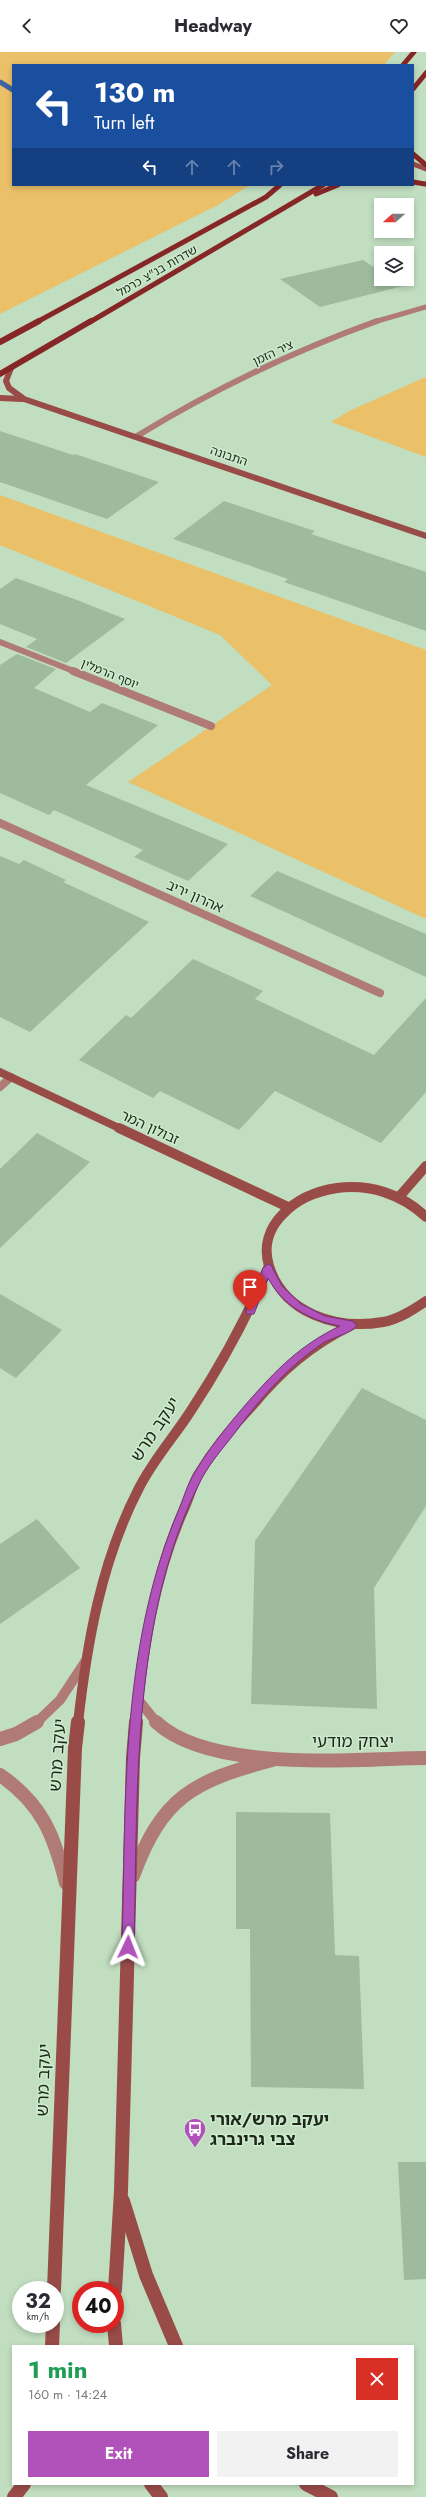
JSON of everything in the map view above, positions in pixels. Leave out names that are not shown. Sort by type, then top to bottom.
[{"type":"main road","points":[[404,64],[414,52]]},
{"type":"main road","points":[[414,88],[426,73]]},
{"type":"main road","points":[[414,155],[426,165]]},
{"type":"main road","points":[[414,180],[425,184]]},
{"type":"main road","name":"שדרות בנ\"צ כרמל","points":[[0,342],[266,196],[279,186]]},
{"type":"main road","name":"שדרות בנ\"צ כרמל","points":[[0,374],[321,186]]},
{"type":"main road","points":[[299,200],[335,186]]},
{"type":"street","points":[[414,164],[426,169]]},
{"type":"street","name":"ציר הזמן","points":[[137,436],[189,404],[337,335],[384,318],[426,307]]},
{"type":"street","name":"התבונה","points":[[11,368],[6,380],[9,388],[24,399]]},
{"type":"street","name":"התבונה","points":[[0,398],[24,399],[137,436],[426,536]]},
{"type":"street","name":"יוסף הרמלין","points":[[0,642],[211,726]]},
{"type":"street","name":"אהרון יריב","points":[[0,823],[380,993]]},
{"type":"street","name":"זבולון המר","points":[[0,1072],[288,1207]]},
{"type":"street","points":[[0,1088],[11,1077]]},
{"type":"street","points":[[399,1197],[426,1166]]},
{"type":"street","points":[[426,1217],[420,1211],[399,1197],[376,1190],[352,1187],[328,1189],[307,1196],[288,1207],[273,1225],[266,1246],[268,1268],[279,1289],[298,1307],[323,1319],[352,1325],[377,1324],[401,1318],[426,1301]]},
{"type":"street","name":"יעקב מרש","points":[[54,2281],[75,1748],[85,1662],[106,1567],[138,1489],[193,1408],[250,1311],[268,1268]]},
{"type":"street","points":[[116,2281],[121,2192],[133,1758],[137,1698],[149,1619],[167,1553],[198,1475],[241,1417],[282,1369],[321,1339],[352,1325]]},
{"type":"street","points":[[0,1739],[23,1731],[37,1724],[57,1706],[85,1662]]},
{"type":"street","name":"יצחק מודעי","points":[[137,1698],[145,1711],[160,1725],[176,1736],[192,1744],[220,1752],[280,1758],[426,1758]]},
{"type":"street","name":"יצחק מודעי","points":[[130,1886],[139,1857],[153,1829],[174,1804],[189,1790],[212,1777],[280,1758]]},
{"type":"street","points":[[0,1775],[21,1788],[38,1807],[50,1831],[61,1860],[69,1895]]},
{"type":"street","points":[[121,2192],[135,2246],[154,2299],[176,2345]]},
{"type":"street","points":[[52,2345],[53,2333]]},
{"type":"street","points":[[115,2333],[116,2345]]},
{"type":"street","points":[[14,2497],[23,2485]]},
{"type":"street","points":[[152,2485],[161,2497]]},
{"type":"street","points":[[308,2485],[332,2497]]},
{"type":"shaded area","points":[[0,52],[395,52],[385,64],[12,64],[12,186],[248,186],[218,205],[0,314]]},
{"type":"shaded area","points":[[426,377],[426,457],[331,422],[349,411]]},
{"type":"shaded area","points":[[0,495],[426,650],[426,919],[128,782],[272,685],[220,635],[0,545]]},
{"type":"building","points":[[363,260],[374,267],[374,286],[403,286],[320,307],[280,279]]},
{"type":"building","points":[[0,431],[159,482],[107,519],[0,482]]},
{"type":"building","points":[[224,501],[315,531],[311,534],[426,572],[426,631],[284,582],[288,579],[173,539]]},
{"type":"building","points":[[16,578],[125,619],[66,663],[26,647],[37,639],[0,624],[0,589]]},
{"type":"building","points":[[17,654],[56,669],[34,688],[90,712],[102,703],[158,725],[86,785],[228,844],[188,881],[134,857],[143,850],[54,810],[49,815],[0,793],[0,665]]},
{"type":"building","points":[[0,856],[19,864],[24,860],[66,880],[63,882],[149,922],[30,1032],[0,1017]]},
{"type":"building","points":[[277,871],[426,934],[426,977],[250,896]]},
{"type":"building","points":[[193,959],[263,991],[255,999],[374,1055],[426,998],[426,1092],[381,1143],[275,1091],[239,1130],[160,1091],[153,1098],[79,1060],[126,1015],[131,1018]]},
{"type":"building","points":[[37,1133],[90,1162],[0,1248],[0,1169]]},
{"type":"building","points":[[0,1294],[62,1330],[16,1378],[0,1368]]},
{"type":"building","points":[[362,1388],[426,1420],[426,1506],[374,1588],[377,1709],[251,1704],[255,1541]]},
{"type":"building","points":[[37,1519],[80,1568],[0,1624],[0,1544]]},
{"type":"building","points":[[236,1812],[330,1813],[335,1955],[359,1956],[364,2089],[251,2087],[250,1929],[236,1929]]},
{"type":"building","points":[[398,2162],[426,2162],[426,2279],[404,2280]]},
{"type":"waterway","points":[[0,82],[12,89]]},
{"type":"place","name":"יעקב מרש/אורי צבי גרינברג","points":[[195,2148]]},
{"type":"route","points":[[128,1947],[133,1758],[137,1698],[149,1619],[169,1546],[198,1475],[241,1417],[282,1369],[321,1339],[352,1325],[323,1319],[298,1307],[279,1289],[268,1268],[250,1311]]}]
